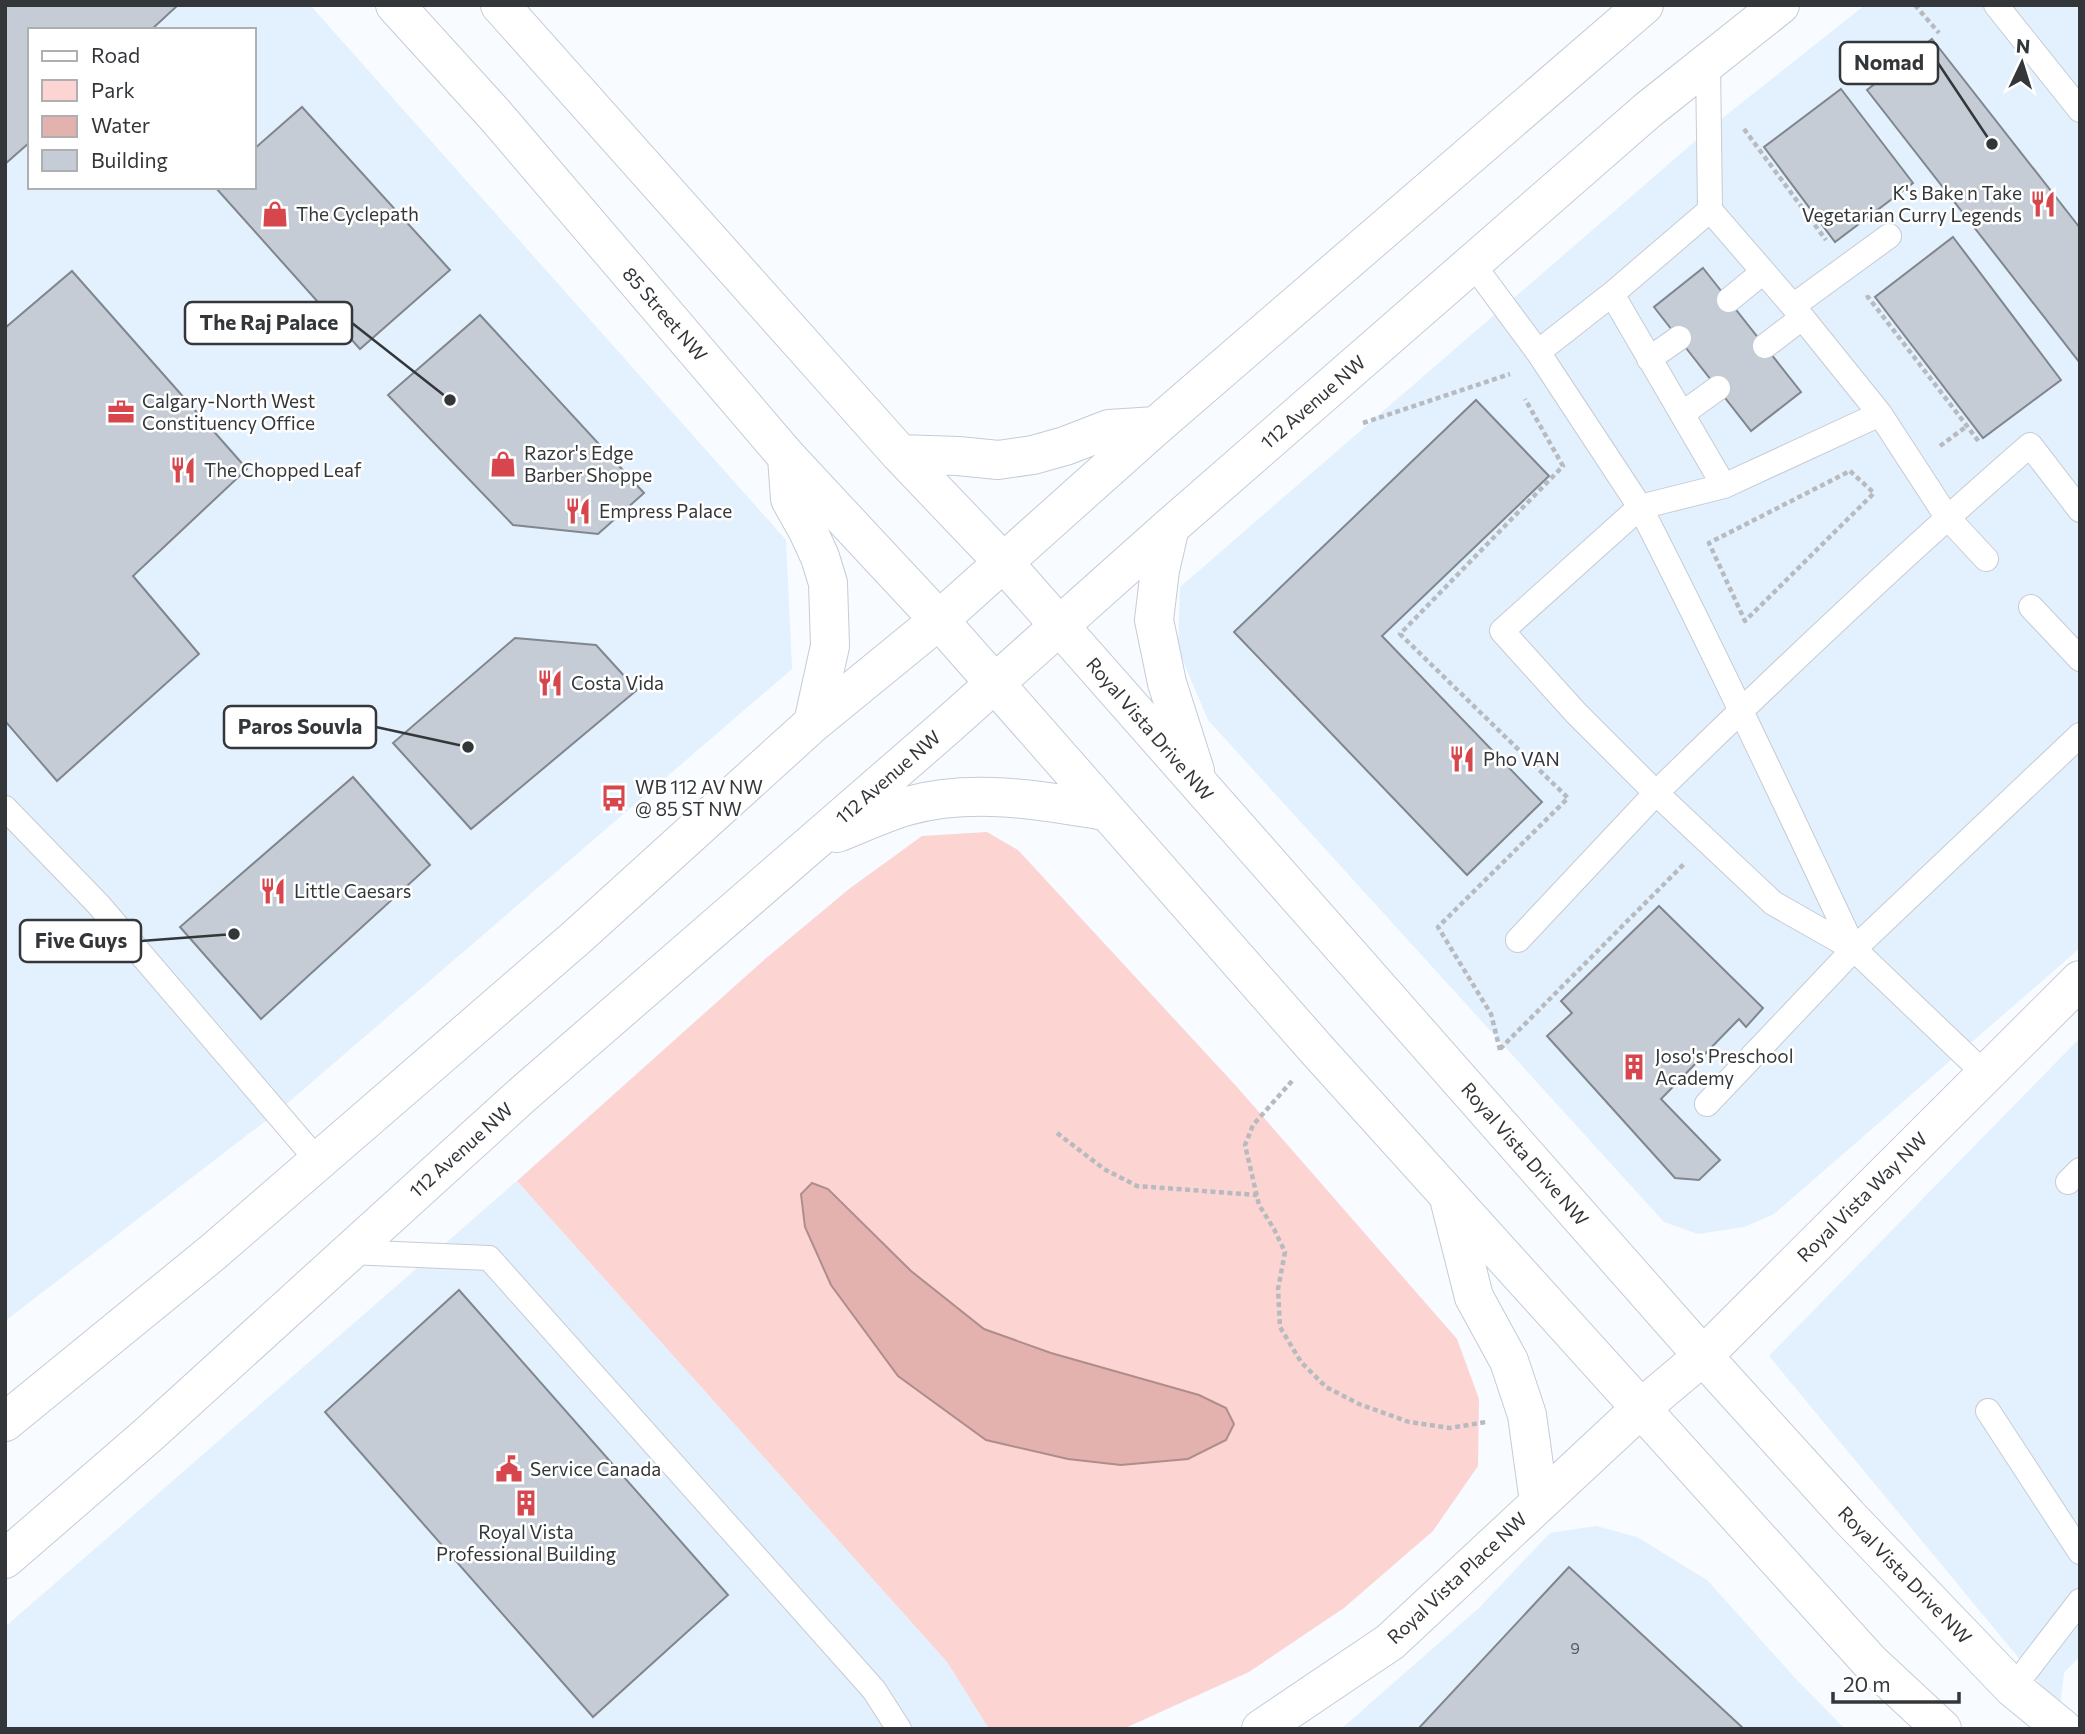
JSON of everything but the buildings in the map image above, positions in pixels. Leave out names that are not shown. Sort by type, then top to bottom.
[{"type":"street","name":"85 Street NW","points":[[395,5],[495,115],[787,457],[939,620]]},
{"type":"street","points":[[500,5],[900,454],[1004,563]]},
{"type":"street","points":[[5,1422],[212,1253],[577,937],[813,723],[939,620],[1156,426],[1644,5]]},
{"type":"street","name":"112 Avenue NW","points":[[5,1559],[148,1436],[521,1096],[1170,527],[1648,110],[1780,5]]},
{"type":"street","points":[[900,454],[998,460],[1033,455],[1110,429],[1156,426]]},
{"type":"street","points":[[787,457],[790,499],[820,557],[828,583],[830,646],[813,723]]},
{"type":"street","points":[[1170,527],[1160,570],[1154,620],[1167,683],[1200,786]]},
{"type":"street","name":"Royal Vista Drive NW","points":[[1004,563],[1703,1356],[1848,1516],[2013,1688],[2063,1729]]},
{"type":"street","points":[[939,620],[1448,1197],[1870,1662],[1942,1729]]},
{"type":"street","points":[[815,841],[907,807],[947,798],[979,796],[1017,799],[1105,811]]},
{"type":"street","name":"Royal Vista Way NW","points":[[1640,1409],[1703,1356],[2080,980]]},
{"type":"street","points":[[1448,1197],[1474,1297],[1509,1361],[1527,1415],[1539,1502]]},
{"type":"street","name":"Royal Vista Place NW","points":[[1261,1729],[1390,1642],[1640,1409]]},
{"type":"lane","points":[[1996,5],[2080,110]]},
{"type":"lane","points":[[1708,62],[1710,210],[1880,414],[1947,517],[1986,559]]},
{"type":"lane","points":[[1538,352],[1612,295],[1710,210]]},
{"type":"lane","points":[[1765,346],[1797,312],[1889,236]]},
{"type":"lane","points":[[1472,264],[1538,352],[1640,507],[1689,601],[1854,949]]},
{"type":"lane","points":[[1729,300],[1763,272]]},
{"type":"lane","points":[[1612,295],[1724,486]]},
{"type":"lane","points":[[1649,359],[1679,338]]},
{"type":"lane","points":[[1682,414],[1718,388]]},
{"type":"lane","points":[[1880,414],[1724,486],[1640,507],[1502,631],[1576,713],[1773,903],[1854,949],[1986,1075]]},
{"type":"lane","points":[[1518,940],[1656,793],[1741,710],[1947,517],[2030,445],[2080,510]]},
{"type":"lane","points":[[2031,607],[2080,659]]},
{"type":"lane","points":[[1707,1104],[1854,949],[2080,735]]},
{"type":"lane","points":[[5,808],[98,904],[318,1161]]},
{"type":"lane","points":[[349,1252],[489,1258],[874,1690],[899,1729]]},
{"type":"lane","points":[[1988,1411],[2080,1552]]},
{"type":"lane","points":[[2013,1688],[2080,1601]]},
{"type":"path","points":[[1915,5],[1939,33]]},
{"type":"path","points":[[1737,119],[1831,246]]},
{"type":"path","points":[[1859,303],[1868,297],[1980,444]]},
{"type":"path","points":[[1363,423],[1510,374],[1505,364]]},
{"type":"path","points":[[1523,397],[1563,466],[1400,634],[1568,798],[1438,927],[1491,1014],[1500,1050],[1707,841]]},
{"type":"path","points":[[1934,451],[1967,426]]},
{"type":"path","points":[[1874,493],[1850,471],[1709,543],[1745,621],[1884,485]]},
{"type":"path","points":[[1318,1051],[1253,1125],[1245,1145],[1259,1205],[1286,1252],[1279,1289],[1280,1327],[1301,1362],[1326,1387],[1359,1404],[1409,1422],[1450,1428],[1527,1415]]},
{"type":"path","points":[[1057,1133],[1104,1169],[1137,1186],[1256,1195]]},
{"type":"shaded area","points":[[5,5],[310,5],[786,540],[792,669],[276,1113],[5,1321]]},
{"type":"shaded area","points":[[1865,5],[2080,5],[2080,948],[1774,1214],[1744,1227],[1698,1234],[1664,1222],[1208,720],[1178,649],[1180,587],[1715,124]]},
{"type":"shaded area","points":[[2080,1038],[2080,1656],[2064,1673],[2060,1708],[1769,1356]]},
{"type":"shaded area","points":[[517,1181],[947,1662],[989,1729],[5,1729],[5,1627]]},
{"type":"shaded area","points":[[1596,1526],[1637,1537],[1707,1580],[1845,1729],[1341,1729],[1479,1608],[1550,1533]]},
{"type":"green space","points":[[987,832],[1018,850],[1237,1087],[1457,1339],[1479,1399],[1478,1466],[1433,1531],[1344,1608],[1249,1672],[1123,1729],[989,1729],[947,1662],[517,1181],[765,959],[849,889],[922,836]]},
{"type":"water","points":[[812,1183],[828,1189],[911,1271],[984,1329],[1051,1353],[1199,1395],[1226,1408],[1234,1424],[1226,1440],[1188,1459],[1121,1465],[1068,1459],[986,1440],[898,1376],[831,1285],[805,1227],[801,1194]]},
{"type":"place","name":"Nomad","points":[[1992,144]]},
{"type":"place","name":"K's Bake n Take Vegetarian Curry Legends","points":[[2043,204]]},
{"type":"place","name":"The Cyclepath","points":[[275,214]]},
{"type":"place","name":"The Raj Palace","points":[[450,400]]},
{"type":"place","name":"Calgary-North West Constituency Office","points":[[121,412]]},
{"type":"place","name":"Razor's Edge Barber Shoppe","points":[[503,464]]},
{"type":"place","name":"The Chopped Leaf","points":[[183,470]]},
{"type":"place","name":"Empress Palace","points":[[578,511]]},
{"type":"place","name":"Costa Vida","points":[[550,683]]},
{"type":"place","name":"Paros Souvla","points":[[468,747]]},
{"type":"place","name":"Pho VAN","points":[[1462,759]]},
{"type":"place","name":"WB 112 AV NW @ 85 ST NW","points":[[614,798]]},
{"type":"place","name":"Little Caesars","points":[[273,891]]},
{"type":"place","name":"Five Guys","points":[[234,934]]},
{"type":"place","name":"Joso's Preschool Academy","points":[[1634,1067]]},
{"type":"place","name":"Service Canada","points":[[509,1469]]},
{"type":"place","name":"Royal Vista Professional Building","points":[[526,1503]]}]
